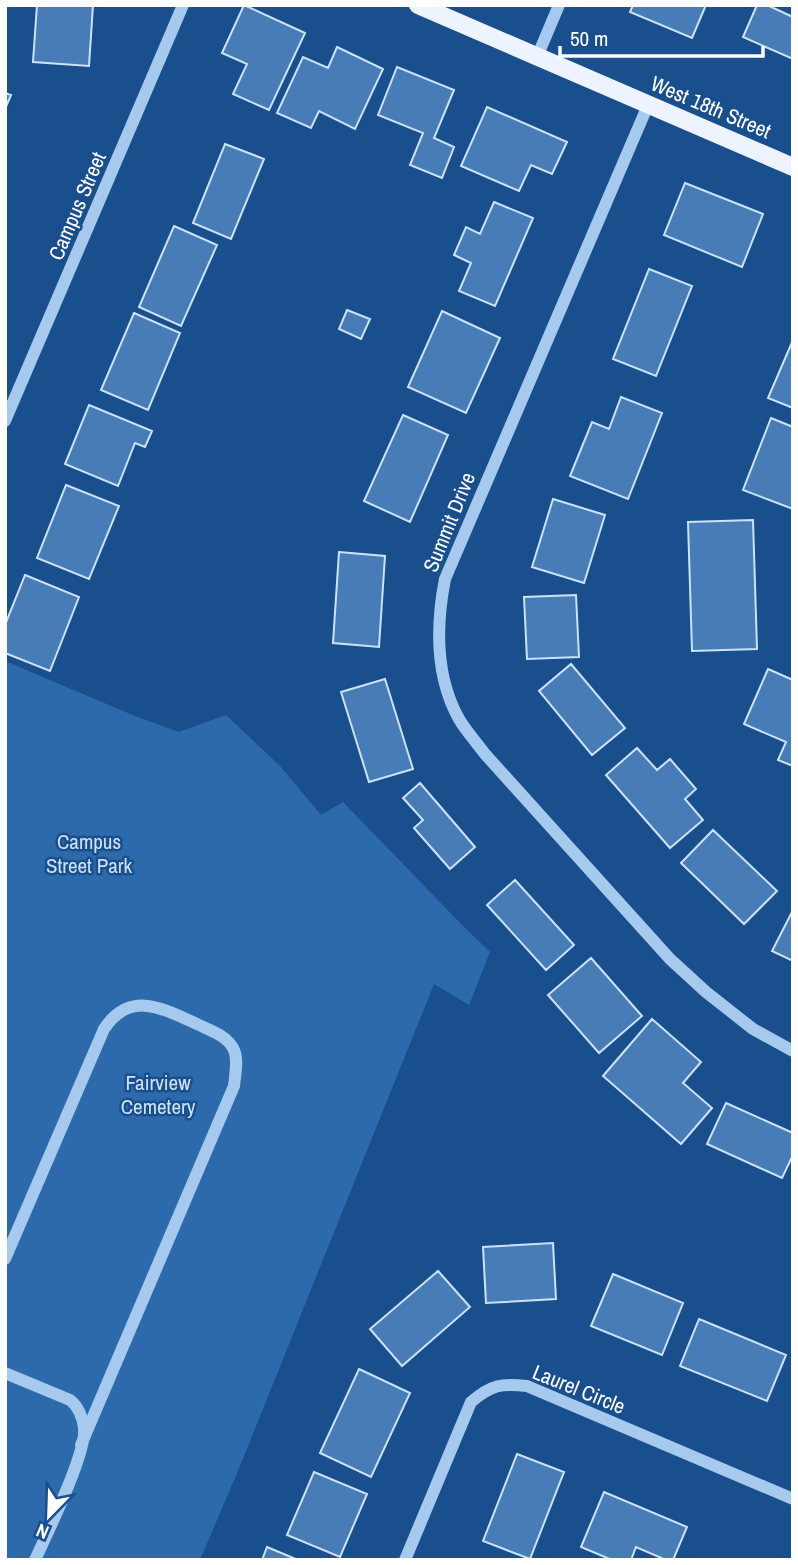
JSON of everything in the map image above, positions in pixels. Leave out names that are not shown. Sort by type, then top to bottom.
[{"type":"main road","name":"West 18th Street","points":[[418,5],[793,167]]},
{"type":"street","name":"Campus Street","points":[[5,421],[183,5]]},
{"type":"street","points":[[537,57],[559,5]]},
{"type":"street","name":"Summit Drive","points":[[648,105],[445,579],[438,611],[438,643],[444,679],[458,718],[485,754],[670,959],[706,992],[754,1028],[793,1051]]},
{"type":"street","points":[[5,1259],[104,1029],[113,1016],[126,1008],[143,1005],[161,1008],[221,1035],[234,1049],[234,1086],[81,1445]]},
{"type":"street","points":[[5,1373],[70,1400],[84,1403],[96,1397],[108,1384]]},
{"type":"street","name":"Laurel Circle","points":[[405,1560],[471,1402],[486,1389],[505,1384],[527,1386],[793,1499]]},
{"type":"street","points":[[35,1560],[79,1457],[85,1429],[77,1406],[70,1400]]},
{"type":"green space","points":[[5,661],[179,732],[226,715],[280,766],[321,815],[343,802],[490,952],[469,1005],[434,984],[200,1560],[5,1560]]},
{"type":"building","points":[[37,5],[93,5],[89,66],[33,62]]},
{"type":"building","points":[[244,5],[305,33],[269,110],[233,94],[247,64],[222,53]]},
{"type":"building","points":[[633,5],[706,5],[692,38],[630,12]]},
{"type":"building","points":[[757,5],[767,5],[793,17],[793,59],[743,37]]},
{"type":"building","points":[[337,47],[383,69],[355,129],[319,111],[311,128],[277,113],[303,57],[328,68]]},
{"type":"building","points":[[397,67],[454,90],[434,138],[454,147],[442,178],[410,165],[423,133],[378,115]]},
{"type":"building","points":[[5,93],[11,95],[5,109]]},
{"type":"building","points":[[487,107],[567,142],[552,174],[531,165],[519,191],[461,166]]},
{"type":"building","points":[[225,144],[264,159],[231,239],[193,223]]},
{"type":"building","points":[[685,183],[763,214],[742,267],[664,235]]},
{"type":"building","points":[[494,202],[533,218],[495,306],[459,291],[471,263],[454,255],[466,227],[480,234]]},
{"type":"building","points":[[174,226],[217,245],[181,326],[139,307]]},
{"type":"building","points":[[649,269],[692,286],[656,376],[613,359]]},
{"type":"building","points":[[347,310],[370,319],[361,339],[339,329]]},
{"type":"building","points":[[442,311],[500,338],[466,413],[408,387]]},
{"type":"building","points":[[134,313],[180,333],[148,410],[101,390]]},
{"type":"building","points":[[793,340],[793,408],[768,398]]},
{"type":"building","points":[[621,397],[662,413],[628,499],[570,476],[592,422],[609,429]]},
{"type":"building","points":[[89,405],[152,431],[145,447],[135,443],[118,486],[65,464]]},
{"type":"building","points":[[403,415],[448,435],[410,522],[364,501]]},
{"type":"building","points":[[771,418],[793,427],[793,509],[743,490]]},
{"type":"building","points":[[66,485],[119,506],[89,579],[37,558]]},
{"type":"building","points":[[553,499],[605,515],[584,583],[532,567]]},
{"type":"building","points":[[753,520],[757,649],[692,651],[688,522]]},
{"type":"building","points":[[339,552],[385,556],[379,647],[333,643]]},
{"type":"building","points":[[25,575],[79,597],[50,671],[5,653],[5,625]]},
{"type":"building","points":[[576,595],[579,657],[527,659],[524,597]]},
{"type":"building","points":[[571,664],[625,728],[592,755],[539,691]]},
{"type":"building","points":[[768,669],[793,680],[793,766],[778,760],[786,742],[744,724]]},
{"type":"building","points":[[385,679],[413,769],[369,782],[341,692]]},
{"type":"building","points":[[637,748],[657,770],[670,759],[696,789],[685,799],[703,820],[670,848],[606,775]]},
{"type":"building","points":[[420,783],[475,847],[450,869],[414,828],[423,820],[403,798]]},
{"type":"building","points":[[713,830],[777,891],[744,924],[681,863]]},
{"type":"building","points":[[515,880],[574,945],[546,970],[487,905]]},
{"type":"building","points":[[793,910],[793,961],[772,951]]},
{"type":"building","points":[[591,958],[642,1016],[599,1053],[548,995]]},
{"type":"building","points":[[652,1019],[701,1062],[683,1083],[712,1108],[681,1144],[603,1076]]},
{"type":"building","points":[[726,1103],[793,1133],[793,1155],[782,1178],[707,1144]]},
{"type":"building","points":[[553,1243],[556,1299],[486,1303],[483,1247]]},
{"type":"building","points":[[438,1271],[470,1307],[402,1366],[370,1329]]},
{"type":"building","points":[[613,1274],[683,1303],[662,1355],[591,1326]]},
{"type":"building","points":[[699,1319],[786,1355],[767,1401],[680,1366]]},
{"type":"building","points":[[359,1369],[410,1393],[371,1477],[320,1453]]},
{"type":"building","points":[[517,1454],[564,1472],[530,1559],[483,1541]]},
{"type":"building","points":[[314,1472],[367,1494],[340,1557],[287,1535]]},
{"type":"building","points":[[604,1492],[687,1527],[673,1560],[666,1560],[636,1547],[631,1560],[612,1560],[581,1547]]},
{"type":"building","points":[[267,1547],[298,1560],[262,1560]]},
{"type":"park label","name":"Campus Street Park","points":[[89,853]]},
{"type":"park label","name":"Fairview Cemetery","points":[[158,1094]]}]
